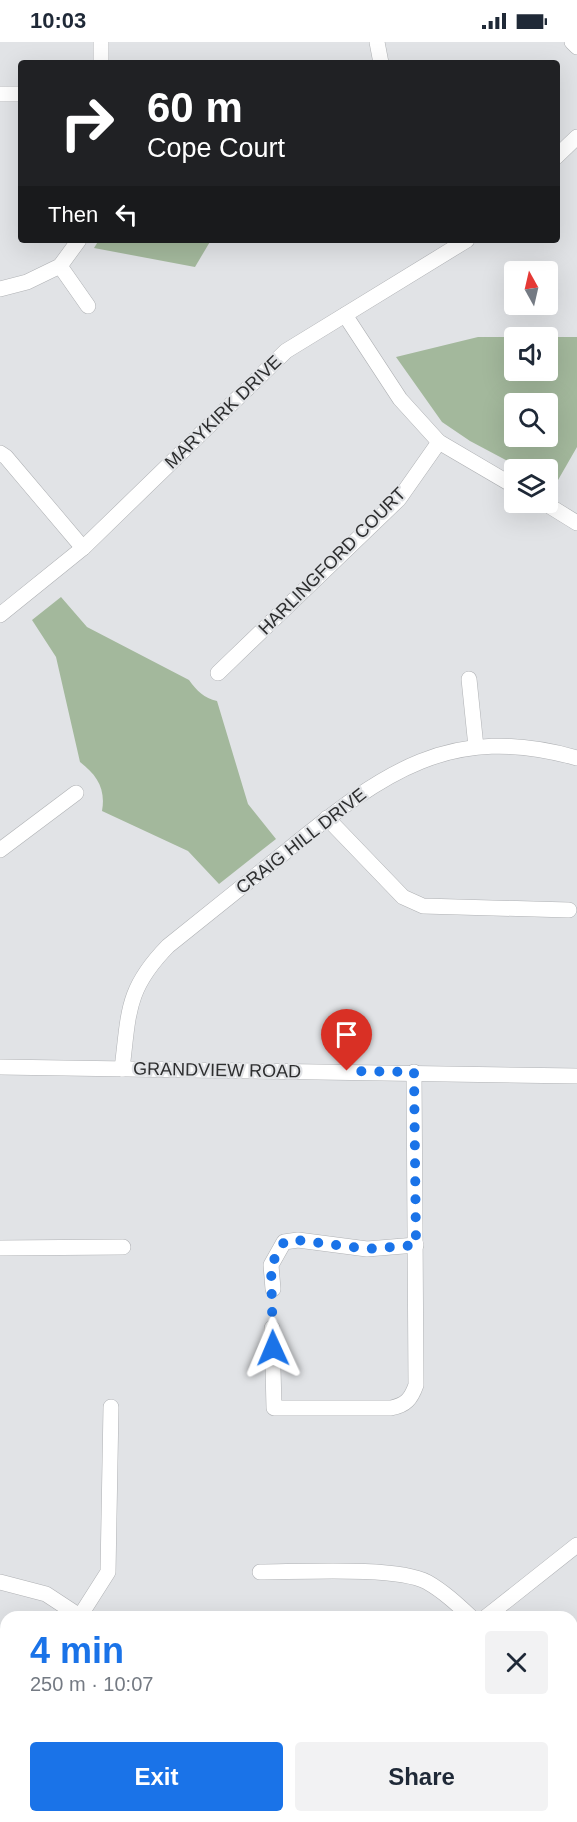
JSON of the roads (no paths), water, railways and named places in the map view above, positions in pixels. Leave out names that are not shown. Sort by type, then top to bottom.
[{"type":"street","points":[[101,42],[101,60]]},
{"type":"street","points":[[377,42],[380,60]]},
{"type":"street","points":[[572,42],[577,47]]},
{"type":"street","points":[[0,94],[18,94]]},
{"type":"street","points":[[560,153],[577,137]]},
{"type":"street","points":[[0,289],[27,282],[60,266],[77,243]]},
{"type":"street","name":"MARYKIRK DRIVE","points":[[0,615],[83,548],[286,351],[462,243]]},
{"type":"street","points":[[60,266],[88,306]]},
{"type":"street","points":[[345,315],[400,399],[439,442],[504,480]]},
{"type":"street","name":"HARLINGFORD COURT","points":[[218,673],[399,499],[439,442]]},
{"type":"street","points":[[0,453],[6,457],[83,548]]},
{"type":"street","points":[[558,511],[577,522]]},
{"type":"street","points":[[469,679],[476,747]]},
{"type":"street","name":"CRAIG HILL DRIVE","points":[[122,1069],[130,1010],[136,988],[149,965],[168,946],[374,783],[412,763],[476,747],[535,748],[577,758]]},
{"type":"street","points":[[0,850],[76,793]]},
{"type":"street","points":[[327,818],[403,897],[423,906],[569,910]]},
{"type":"street","name":"GRANDVIEW ROAD","points":[[0,1067],[577,1076]]},
{"type":"street","points":[[272,1328],[274,1408],[391,1408],[401,1406],[408,1401],[416,1385],[414,1072]]},
{"type":"street","points":[[273,1289],[271,1265],[284,1242],[297,1240],[367,1249],[416,1245]]},
{"type":"street","points":[[0,1248],[123,1247]]},
{"type":"street","points":[[84,1611],[108,1572],[111,1407]]},
{"type":"street","points":[[494,1611],[577,1545]]},
{"type":"street","points":[[260,1572],[390,1573],[425,1581],[465,1611]]},
{"type":"street","points":[[0,1582],[46,1594],[73,1611]]}]
